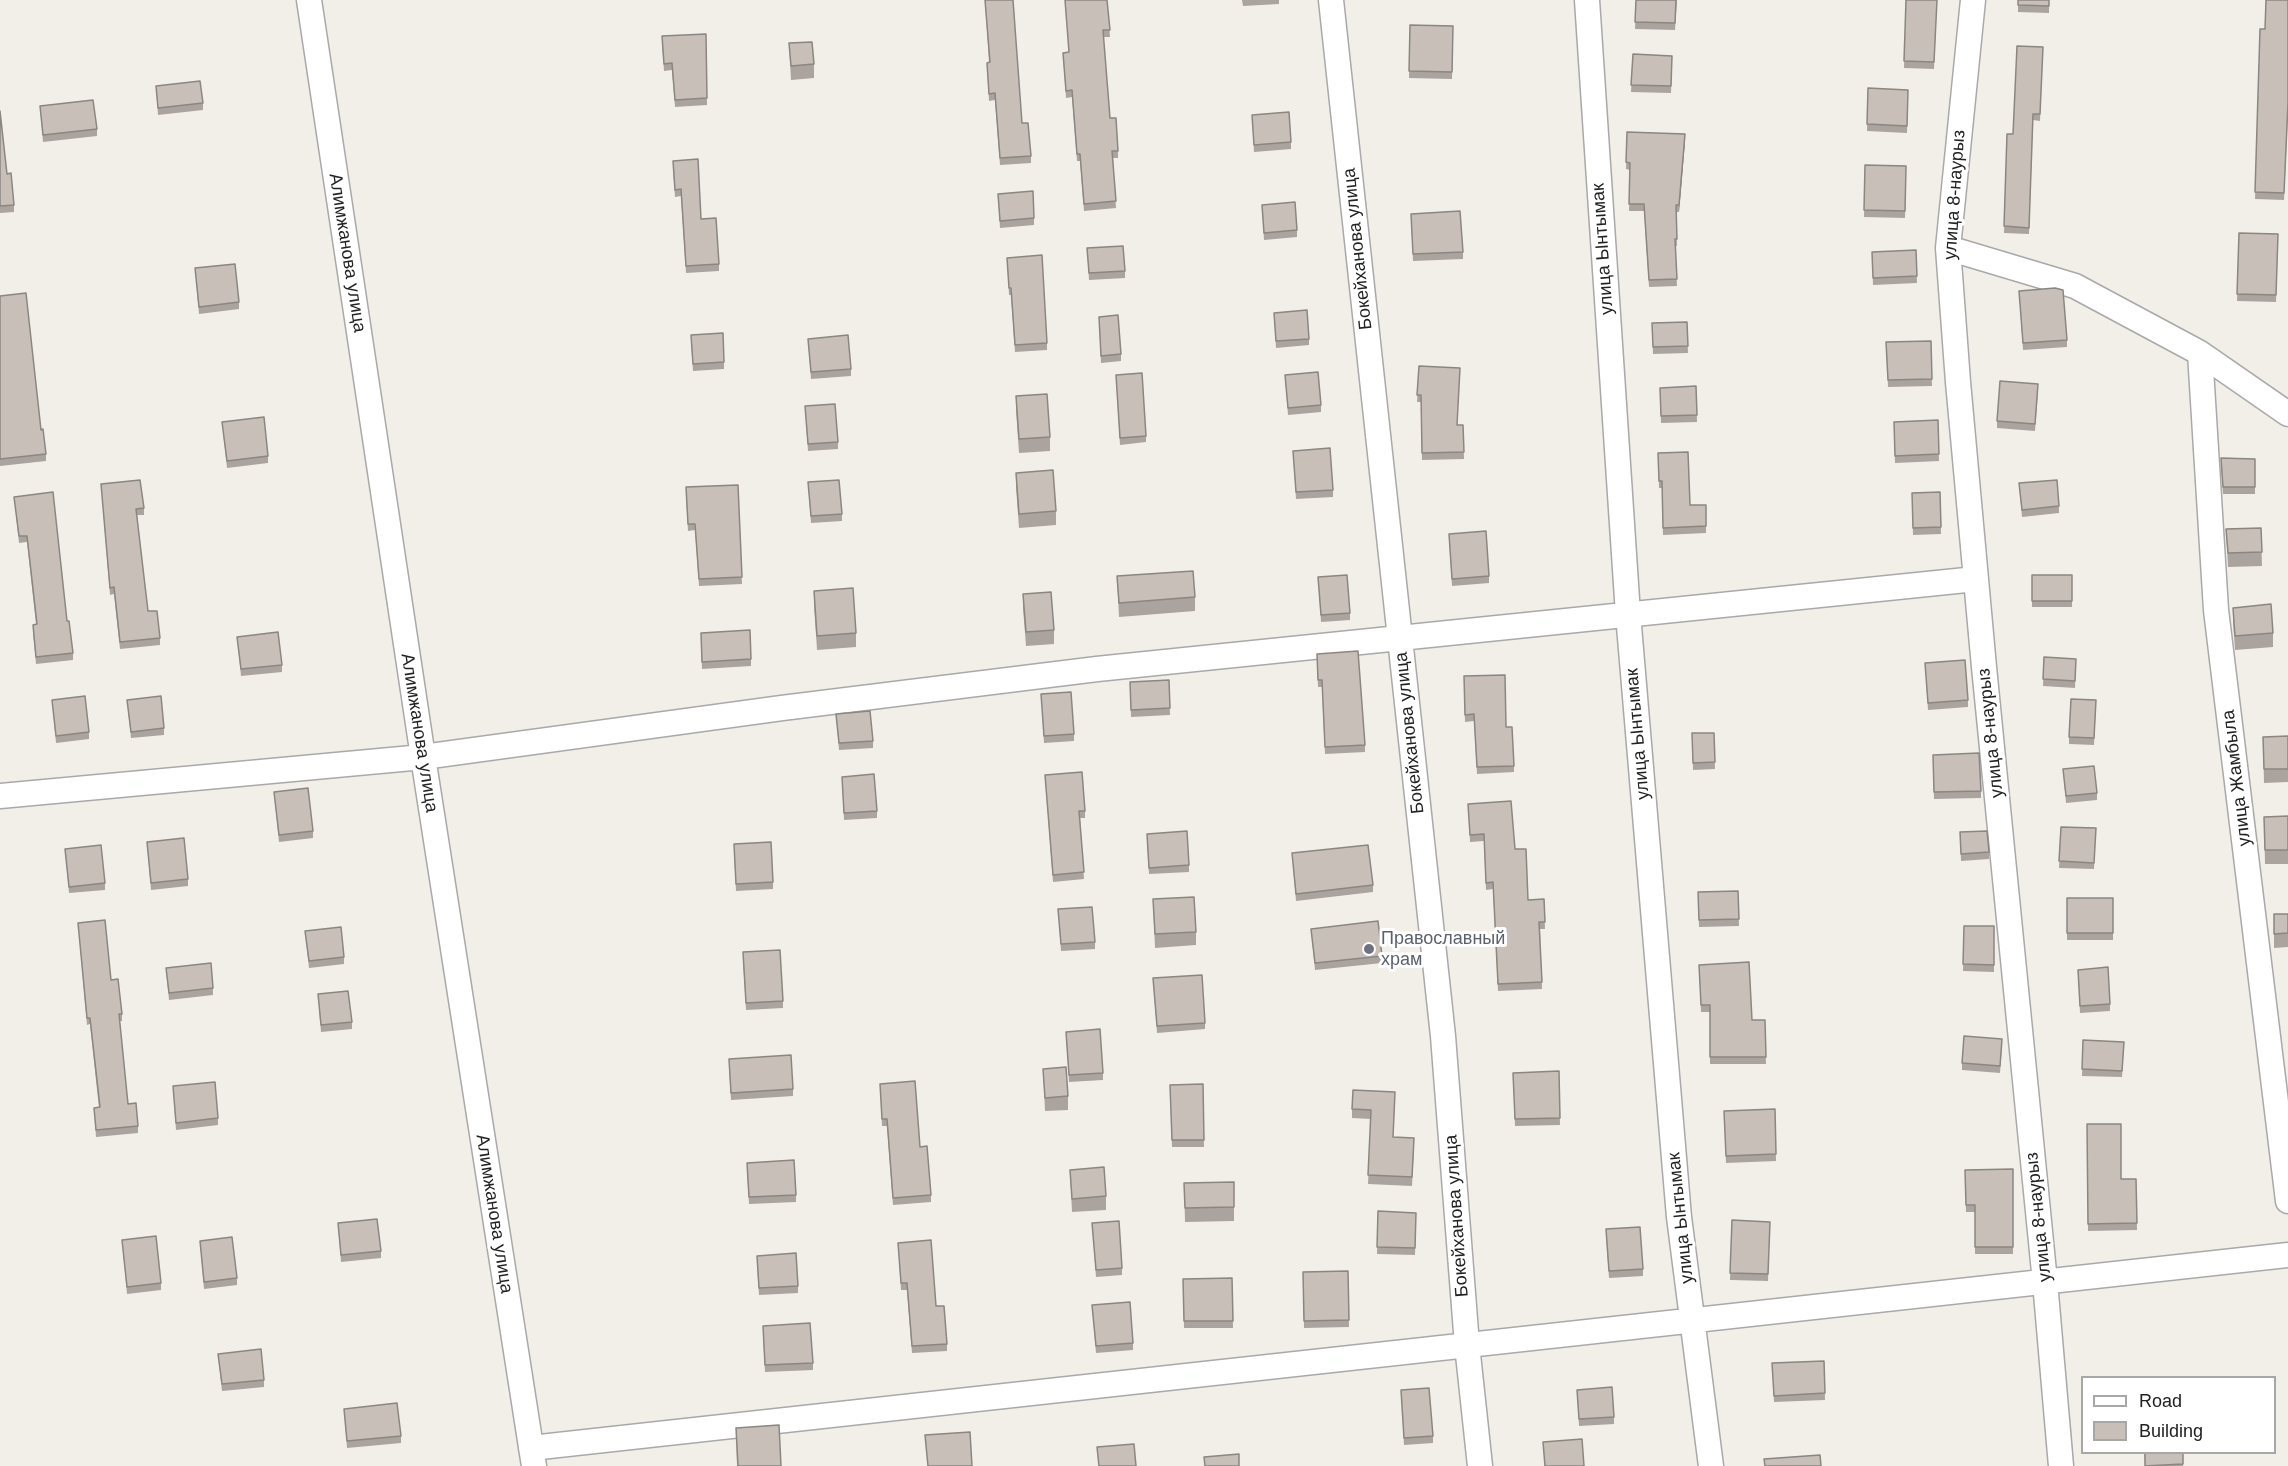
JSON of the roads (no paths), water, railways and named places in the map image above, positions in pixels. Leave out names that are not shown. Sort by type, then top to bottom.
[{"type":"street","name":"Алимжанова улица","points":[[309,0],[423,757],[533,1457]]},
{"type":"street","name":"Бокейханова улица","points":[[1331,0],[1443,1036],[1467,1345],[1480,1466]]},
{"type":"street","name":"улица Ынтымак","points":[[1587,0],[1628,614],[1679,1217],[1711,1466]]},
{"type":"street","name":"улица 8-наурыз","points":[[1973,0],[1948,248],[1976,579],[2046,1282],[2061,1466]]},
{"type":"street","points":[[1948,248],[2075,286],[2200,353],[2288,414]]},
{"type":"street","name":"улица Жамбыла","points":[[2200,353],[2216,610],[2288,1201]]},
{"type":"street","points":[[0,796],[423,757],[782,708],[1109,668],[1976,579]]},
{"type":"street","points":[[533,1457],[1467,1345],[2288,1255]]},
{"type":"place","name":"Православный храм","points":[[1369,949]]}]
